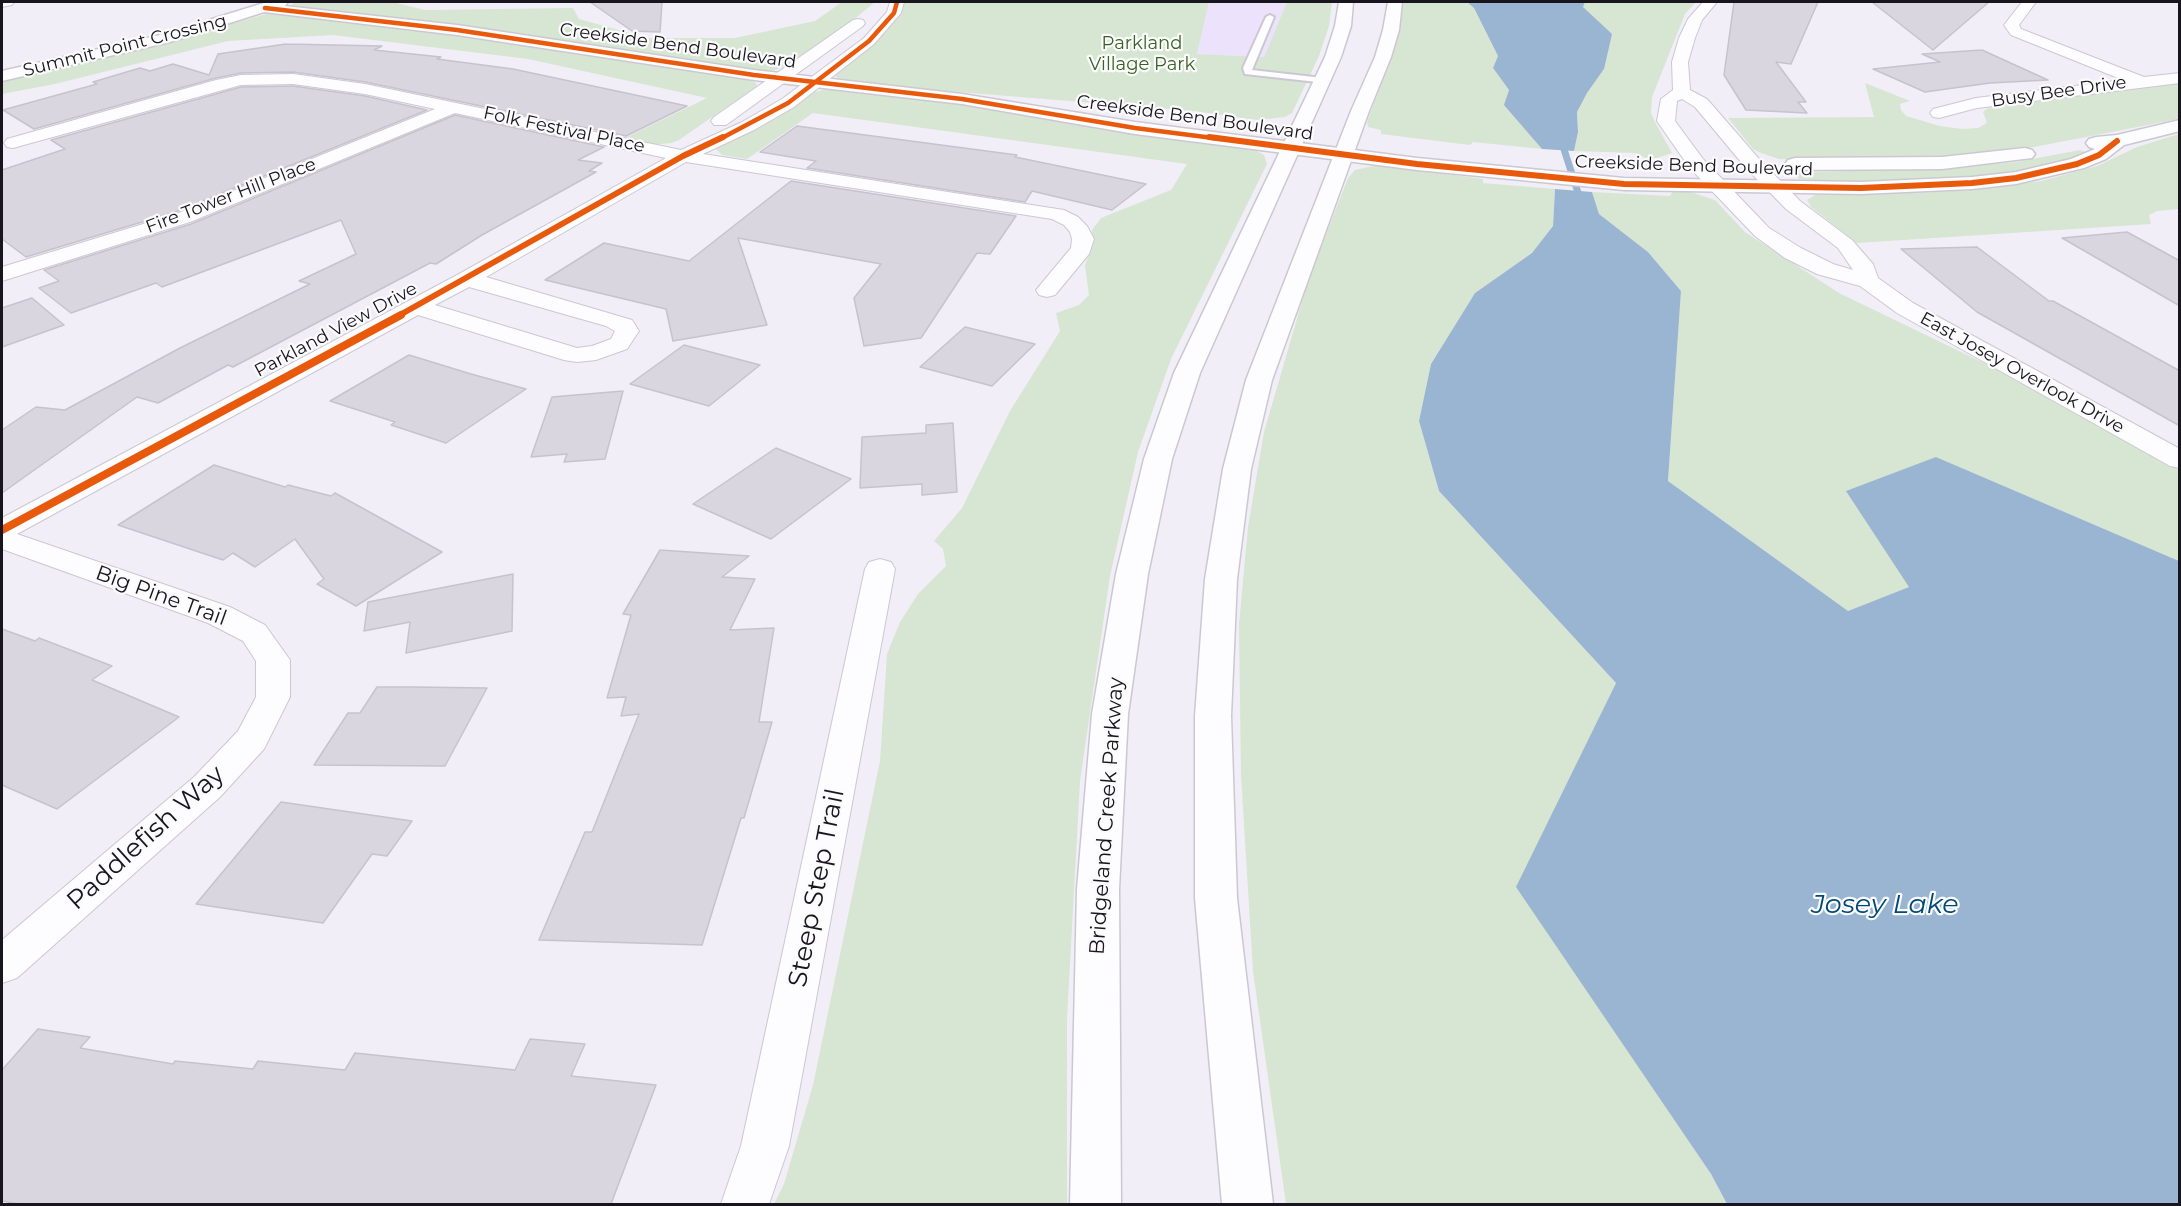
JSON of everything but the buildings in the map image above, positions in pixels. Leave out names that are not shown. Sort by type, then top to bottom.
[{"type":"street","points":[[2,3],[7,2]]},
{"type":"street","name":"Parkland View Drive","points":[[2,530],[467,279],[683,156],[748,126],[788,103],[869,40],[894,13],[897,2]]},
{"type":"street","name":"Bridgeland Creek Parkway","points":[[1247,1204],[1216,898],[1213,716],[1221,579],[1237,470],[1324,137],[1323,81],[1343,26],[1346,2]]},
{"type":"street","name":"Bridgeland Creek Parkway","points":[[1095,1204],[1098,889],[1110,714],[1132,574],[1158,459],[1187,373],[1324,137],[1383,57],[1391,30],[1395,2]]},
{"type":"street","points":[[1710,2],[1695,19],[1687,38],[1680,62],[1682,92],[1669,99],[1666,121],[1718,124]]},
{"type":"street","points":[[2029,2],[2011,25],[2016,32],[2142,81]]},
{"type":"street","name":"Creekside Bend Boulevard","points":[[273,5],[781,78],[962,99],[1135,128],[1324,137],[1654,184],[1922,187],[2016,178],[2077,164],[2099,156],[2116,141]]},
{"type":"street","name":"Summit Point Crossing","points":[[2,76],[164,39],[273,5]]},
{"type":"street","name":"Parkland View Drive","points":[[683,156],[692,141],[877,8]]},
{"type":"street","name":"Busy Bee Drive","points":[[1939,113],[1976,103],[2180,78]]},
{"type":"street","name":"Folk Festival Place","points":[[13,143],[216,85],[241,80],[293,79],[365,89],[455,106],[683,156],[1057,214],[1071,221],[1080,230],[1083,239],[1081,249],[1047,290]]},
{"type":"street","name":"East Josey Overlook Drive","points":[[1682,92],[1701,103],[1753,164],[1793,205],[1845,244],[1862,264],[1868,281]]},
{"type":"street","name":"Creekside Bend Boulevard","points":[[962,99],[1035,101],[1124,108]]},
{"type":"street","name":"Fire Tower Hill Place","points":[[2,274],[183,218],[455,106]]},
{"type":"street","name":"East Josey Overlook Drive","points":[[1666,121],[1686,163],[1717,186],[1762,232],[1793,254],[1825,269],[1868,281],[1905,308],[2180,460]]},
{"type":"street","name":"Creekside Bend Boulevard","points":[[2069,145],[2116,141],[2180,125]]},
{"type":"street","name":"Creekside Bend Boulevard","points":[[1686,163],[1942,163],[2041,151]]},
{"type":"street","name":"Creekside Bend Boulevard","points":[[1495,162],[1531,156]]},
{"type":"street","points":[[1774,240],[1835,236]]},
{"type":"street","points":[[414,306],[571,354],[596,353],[619,344],[625,337],[627,331],[624,325],[614,321],[467,279]]},
{"type":"street","name":"Big Pine Trail","points":[[2,539],[219,615],[254,633],[273,660],[273,697]]},
{"type":"street","name":"Steep Step Trail","points":[[745,1204],[765,1146],[880,569]]},
{"type":"street","name":"Paddlefish Way","points":[[2,965],[207,787],[251,740],[273,697]]},
{"type":"lane","points":[[1270,17],[1247,68],[1248,72],[1323,81]]},
{"type":"shaded area","points":[[1209,2],[1287,2],[1264,57],[1197,54]]},
{"type":"green space","points":[[294,2],[392,2],[425,10],[573,8],[579,19],[647,38],[735,38],[815,21],[842,2],[875,2],[846,26],[790,65],[771,71],[760,71],[477,28],[301,8],[291,5]]},
{"type":"green space","name":"Parkland Village Park","points":[[905,2],[1209,2],[1197,54],[1264,57],[1287,2],[1332,2],[1329,26],[1319,56],[1292,113],[1285,117],[1257,120],[1194,111],[921,89],[837,78],[835,73],[900,11]]},
{"type":"green space","points":[[1401,2],[1467,2],[1474,8],[1498,56],[1493,68],[1509,90],[1505,105],[1542,149],[1473,142],[1470,145],[1381,134],[1381,130],[1368,127],[1367,122],[1390,60],[1399,27]]},
{"type":"green space","points":[[1585,2],[1696,2],[1685,14],[1652,97],[1651,113],[1672,153],[1657,158],[1645,158],[1636,153],[1574,151],[1578,132],[1577,112],[1604,69],[1583,7]]},
{"type":"green space","points":[[270,13],[514,42],[747,80],[756,83],[757,86],[679,140],[649,145],[621,140],[707,98],[528,59],[333,35],[228,41],[55,84],[2,94],[2,79],[116,55]]},
{"type":"green space","points":[[1865,83],[1910,101],[1900,104],[1906,116],[1940,126],[1962,129],[1978,128],[1987,123],[1983,112],[1988,108],[2179,83],[2179,119],[2008,152],[1922,159],[1807,160],[1779,159],[1753,149],[1728,118],[1874,117]]},
{"type":"green space","points":[[827,89],[960,103],[1074,124],[1253,149],[1264,155],[1267,164],[1171,359],[1138,452],[1110,576],[1080,781],[1067,1019],[1067,1204],[774,1204],[784,1184],[813,1085],[880,761],[887,654],[900,622],[918,594],[946,566],[943,549],[934,541],[962,508],[1010,411],[1060,331],[1056,313],[1079,305],[1089,295],[1085,265],[1093,245],[1092,230],[1101,218],[1171,190],[1187,164],[813,113],[747,159],[722,155],[715,148],[810,93]]},
{"type":"green space","points":[[2179,134],[2179,209],[2157,211],[2149,215],[2151,224],[1857,243],[1811,207],[1807,200],[1815,195],[1831,193],[1915,193],[1970,190],[2041,181],[2097,166],[2137,147]]},
{"type":"green space","points":[[2080,150],[2088,153],[2058,163],[1996,176],[1877,184],[1799,179],[1793,173],[1973,166],[2017,162]]},
{"type":"green space","points":[[1374,166],[1483,179],[1483,183],[1555,189],[1553,226],[1532,253],[1475,293],[1431,364],[1419,421],[1439,491],[1616,683],[1517,887],[1711,1174],[1727,1204],[1286,1204],[1253,971],[1241,775],[1239,624],[1248,527],[1264,432],[1308,281],[1348,178],[1355,170]]},
{"type":"green space","points":[[1673,191],[1690,192],[1715,200],[1745,232],[1839,293],[2019,380],[2179,470],[2179,561],[1936,457],[1909,587],[1848,611],[1668,481],[1681,291],[1648,252],[1599,214],[1592,192],[1670,196]]},
{"type":"water","points":[[1467,2],[1585,2],[1583,7],[1612,34],[1604,69],[1577,112],[1578,132],[1574,151],[1542,149],[1504,105],[1509,90],[1493,68],[1498,56],[1474,8]]},
{"type":"water","name":"Josey Lake","points":[[1555,189],[1592,192],[1599,214],[1648,252],[1681,291],[1668,481],[1848,611],[1909,587],[1846,491],[1936,457],[2179,561],[2179,1204],[1727,1204],[1711,1174],[1516,887],[1616,683],[1439,491],[1419,421],[1431,364],[1475,293],[1532,253],[1553,226]]},
{"type":"waterway","points":[[1560,137],[1582,205]]},
{"type":"cycle path","points":[[2,530],[467,279],[683,156],[748,126],[788,103],[869,41],[894,13],[897,2]]},
{"type":"cycle path","points":[[265,8],[457,30],[754,75],[962,99],[1135,128],[1417,164],[1624,184],[1861,188],[1972,183],[2016,178],[2077,164],[2099,155],[2117,141]]}]
